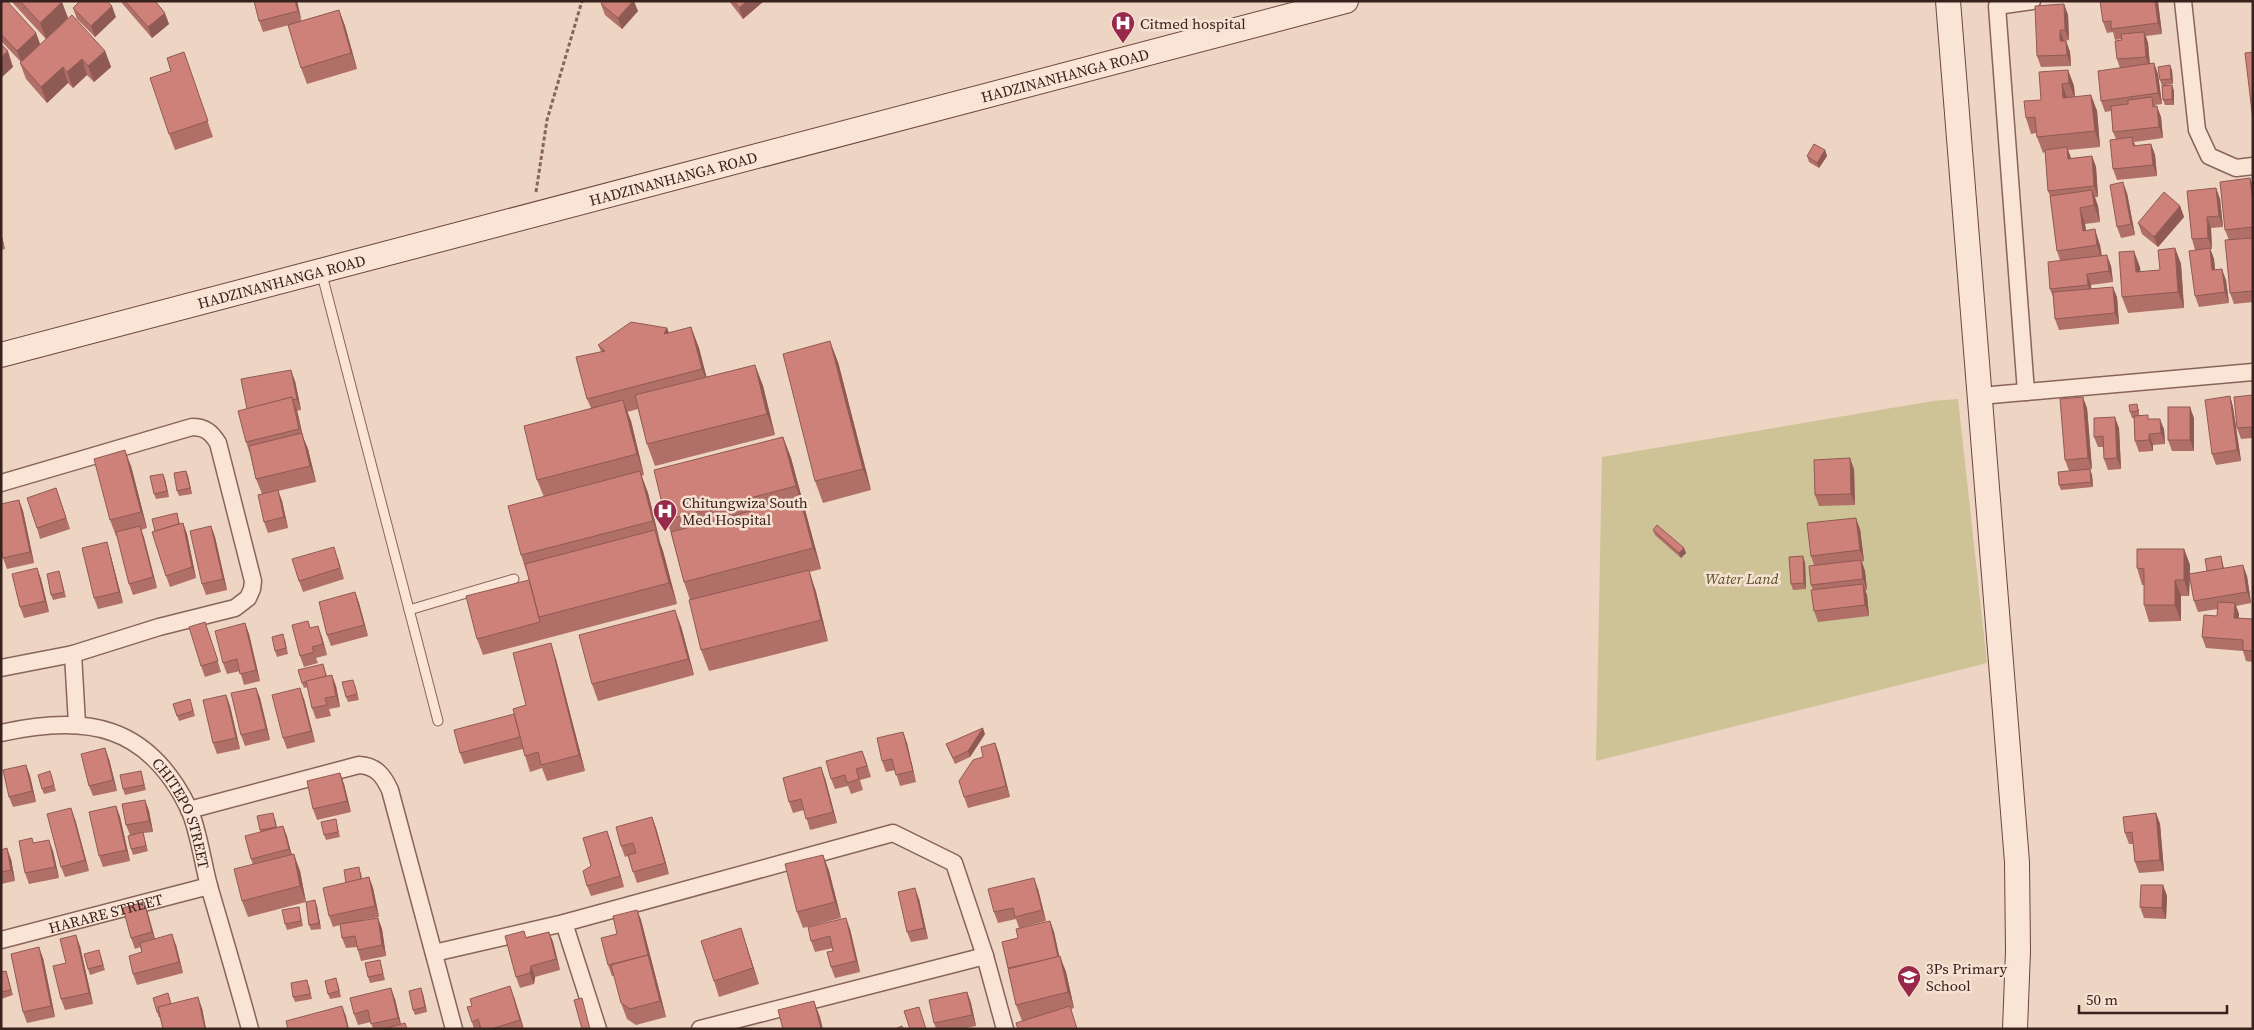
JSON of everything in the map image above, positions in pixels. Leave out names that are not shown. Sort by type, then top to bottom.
[{"type":"street","name":"HADZINANHANGA ROAD","points":[[1,355],[532,215],[1269,10],[1346,1]]},
{"type":"street","points":[[1948,1],[2016,862],[2018,951],[2015,1029]]},
{"type":"street","points":[[2026,392],[1997,6],[2032,1]]},
{"type":"street","points":[[2183,1],[2197,130],[2210,156],[2236,168],[2253,166]]},
{"type":"street","points":[[1980,396],[2253,372]]},
{"type":"street","points":[[1,483],[192,427],[205,429],[218,443],[253,581],[248,598],[235,608],[158,627],[74,654],[1,668]]},
{"type":"street","points":[[74,654],[77,724]]},
{"type":"street","name":"CHITEPO STREET","points":[[1,733],[31,726],[77,724],[97,727],[135,742],[156,758],[189,810],[250,1029]]},
{"type":"street","points":[[189,810],[359,765],[370,766],[378,770],[390,790],[454,1029]]},
{"type":"street","points":[[434,954],[564,923],[894,833],[954,863],[985,956],[1005,1029]]},
{"type":"street","name":"HARARE STREET","points":[[1,940],[210,886]]},
{"type":"street","points":[[564,923],[598,1029]]},
{"type":"street","points":[[700,1029],[985,956]]},
{"type":"lane","points":[[321,271],[438,721]]},
{"type":"lane","points":[[409,610],[514,580]]},
{"type":"path","points":[[532,215],[547,120],[582,1]]},
{"type":"green space","name":"Water Land","points":[[1958,399],[1987,663],[1596,761],[1602,457],[1933,401]]},
{"type":"building","points":[[1,1],[7,1],[36,33],[17,51],[1,34]]},
{"type":"building","points":[[20,1],[61,1],[62,2],[40,23]]},
{"type":"building","points":[[80,1],[107,1],[112,6],[91,26],[73,8]]},
{"type":"building","points":[[125,1],[155,1],[165,13],[148,27]]},
{"type":"building","points":[[254,1],[295,1],[298,11],[259,21]]},
{"type":"building","points":[[603,1],[633,1],[618,18],[601,4]]},
{"type":"building","points":[[734,1],[747,1],[739,8]]},
{"type":"building","points":[[2100,1],[2155,1],[2158,23],[2111,29],[2111,21],[2103,22]]},
{"type":"building","points":[[2064,4],[2065,30],[2060,30],[2060,41],[2066,41],[2067,55],[2037,56],[2035,6]]},
{"type":"building","points":[[339,10],[351,53],[301,68],[288,25]]},
{"type":"building","points":[[72,15],[105,51],[88,66],[82,59],[67,72],[63,67],[41,87],[20,63]]},
{"type":"building","points":[[2144,32],[2146,57],[2117,59],[2115,41],[2122,40],[2121,34]]},
{"type":"building","points":[[1,44],[8,51],[1,57]]},
{"type":"building","points":[[184,52],[208,121],[169,134],[150,78],[171,71],[167,58]]},
{"type":"building","points":[[2253,52],[2253,120],[2245,53]]},
{"type":"building","points":[[2154,63],[2158,93],[2101,101],[2098,71]]},
{"type":"building","points":[[2170,65],[2171,79],[2160,80],[2158,67]]},
{"type":"building","points":[[2068,70],[2069,83],[2062,84],[2063,98],[2091,95],[2095,131],[2037,137],[2035,117],[2026,118],[2024,101],[2041,100],[2039,72]]},
{"type":"building","points":[[2172,85],[2172,99],[2163,100],[2162,86]]},
{"type":"building","points":[[2152,97],[2153,107],[2157,106],[2159,127],[2113,132],[2111,106],[2128,104],[2128,100]]},
{"type":"building","points":[[2132,137],[2133,146],[2151,144],[2153,165],[2113,169],[2110,140]]},
{"type":"building","points":[[1814,144],[1825,150],[1817,163],[1807,156]]},
{"type":"building","points":[[2067,147],[2068,159],[2092,156],[2094,186],[2048,191],[2045,150]]},
{"type":"building","points":[[2250,178],[2253,227],[2225,230],[2220,182]]},
{"type":"building","points":[[2123,182],[2131,224],[2117,227],[2110,185]]},
{"type":"building","points":[[2216,188],[2219,216],[2207,217],[2208,238],[2192,239],[2187,191]]},
{"type":"building","points":[[2092,190],[2094,205],[2080,208],[2083,231],[2095,229],[2097,245],[2057,251],[2050,196]]},
{"type":"building","points":[[2164,192],[2180,206],[2154,237],[2138,223]]},
{"type":"building","points":[[2252,238],[2253,291],[2230,293],[2225,240]]},
{"type":"building","points":[[2175,248],[2178,292],[2122,297],[2119,252],[2134,251],[2136,272],[2160,270],[2158,250]]},
{"type":"building","points":[[2210,248],[2212,270],[2222,269],[2225,292],[2195,296],[2189,251]]},
{"type":"building","points":[[2107,255],[2109,271],[2087,274],[2088,285],[2050,289],[2048,262]]},
{"type":"building","points":[[2113,287],[2115,313],[2055,319],[2053,292]]},
{"type":"building","points":[[631,322],[667,328],[664,334],[691,327],[702,369],[587,399],[576,357],[605,351],[598,345]]},
{"type":"building","points":[[830,341],[863,469],[815,481],[783,354]]},
{"type":"building","points":[[755,365],[767,414],[647,444],[635,395]]},
{"type":"building","points":[[291,370],[297,399],[292,400],[292,397],[247,409],[241,379]]},
{"type":"building","points":[[2253,395],[2253,442],[2251,427],[2237,428],[2234,397]]},
{"type":"building","points":[[2230,396],[2237,450],[2212,454],[2205,400]]},
{"type":"building","points":[[292,397],[299,429],[246,442],[238,411]]},
{"type":"building","points":[[2083,397],[2088,458],[2065,460],[2060,399]]},
{"type":"building","points":[[623,400],[637,454],[537,480],[524,426]]},
{"type":"building","points":[[2137,404],[2138,411],[2130,412],[2129,405]]},
{"type":"building","points":[[2168,407],[2190,407],[2190,440],[2168,440]]},
{"type":"building","points":[[2148,415],[2148,419],[2160,419],[2161,433],[2149,434],[2149,440],[2135,441],[2134,416]]},
{"type":"building","points":[[2115,417],[2117,458],[2104,459],[2103,436],[2094,437],[2094,418]]},
{"type":"building","points":[[302,433],[310,466],[256,479],[249,446]]},
{"type":"building","points":[[783,437],[796,486],[666,520],[654,470]]},
{"type":"building","points":[[125,450],[141,512],[110,520],[94,459]]},
{"type":"building","points":[[1850,458],[1851,494],[1815,495],[1814,460]]},
{"type":"building","points":[[2090,469],[2091,482],[2059,485],[2058,472]]},
{"type":"building","points":[[186,471],[190,488],[177,491],[174,473]]},
{"type":"building","points":[[640,471],[653,521],[521,555],[508,506]]},
{"type":"building","points":[[163,474],[167,491],[154,494],[150,476]]},
{"type":"building","points":[[56,488],[66,518],[37,528],[27,498]]},
{"type":"building","points":[[278,490],[284,517],[264,522],[258,495]]},
{"type":"building","points":[[800,498],[813,548],[684,582],[671,532]]},
{"type":"building","points":[[19,500],[30,552],[3,558],[1,547],[1,504]]},
{"type":"building","points":[[177,513],[179,524],[155,531],[152,519]]},
{"type":"building","points":[[1856,518],[1860,550],[1811,556],[1807,523]]},
{"type":"building","points":[[183,523],[192,567],[166,576],[152,532]]},
{"type":"building","points":[[1657,525],[1684,548],[1679,553],[1653,530]]},
{"type":"building","points":[[140,526],[153,577],[129,584],[116,532]]},
{"type":"building","points":[[211,526],[223,579],[202,584],[190,531]]},
{"type":"building","points":[[655,530],[669,583],[539,617],[525,564]]},
{"type":"building","points":[[107,542],[119,592],[94,598],[82,548]]},
{"type":"building","points":[[334,547],[340,568],[299,581],[292,559]]},
{"type":"building","points":[[2137,549],[2184,549],[2184,580],[2175,580],[2175,605],[2144,605],[2144,569],[2137,568]]},
{"type":"building","points":[[1803,556],[1804,583],[1791,584],[1789,557]]},
{"type":"building","points":[[2221,556],[2223,569],[2207,571],[2205,559]]},
{"type":"building","points":[[1861,560],[1863,579],[1811,585],[1809,566]]},
{"type":"building","points":[[2243,565],[2247,592],[2194,601],[2189,574]]},
{"type":"building","points":[[37,568],[45,601],[20,607],[12,574]]},
{"type":"building","points":[[809,570],[821,620],[701,650],[689,600]]},
{"type":"building","points":[[59,571],[64,592],[51,595],[47,574]]},
{"type":"building","points":[[529,580],[540,622],[477,639],[466,596]]},
{"type":"building","points":[[1863,584],[1865,605],[1814,611],[1811,590]]},
{"type":"building","points":[[355,592],[364,625],[327,635],[319,602]]},
{"type":"building","points":[[2218,602],[2235,603],[2234,618],[2253,619],[2253,651],[2243,650],[2243,640],[2202,637],[2204,615],[2217,616]]},
{"type":"building","points":[[675,610],[688,659],[592,684],[579,635]]},
{"type":"building","points":[[308,621],[310,628],[318,626],[323,644],[312,647],[314,652],[300,656],[292,625]]},
{"type":"building","points":[[205,622],[218,661],[201,666],[189,627]]},
{"type":"building","points":[[245,623],[256,670],[240,674],[237,659],[223,663],[215,631]]},
{"type":"building","points":[[283,634],[286,648],[275,651],[272,637]]},
{"type":"building","points":[[551,643],[579,755],[541,765],[538,752],[525,756],[513,709],[526,705],[513,653]]},
{"type":"building","points":[[323,664],[326,676],[302,683],[298,670]]},
{"type":"building","points":[[332,675],[336,696],[325,698],[327,705],[312,708],[306,681]]},
{"type":"building","points":[[353,680],[357,694],[346,697],[342,682]]},
{"type":"building","points":[[256,688],[266,729],[241,735],[231,693]]},
{"type":"building","points":[[300,688],[311,731],[283,738],[272,695]]},
{"type":"building","points":[[226,695],[236,738],[213,743],[203,700]]},
{"type":"building","points":[[190,699],[193,711],[177,716],[173,704]]},
{"type":"building","points":[[514,714],[520,737],[460,753],[454,730]]},
{"type":"building","points":[[983,728],[968,751],[953,758],[946,744]]},
{"type":"building","points":[[903,732],[913,771],[896,775],[892,759],[882,761],[877,738]]},
{"type":"building","points":[[995,743],[1006,786],[964,797],[959,781],[973,760],[983,757],[981,747]]},
{"type":"building","points":[[105,748],[113,780],[89,786],[81,754]]},
{"type":"building","points":[[862,751],[867,766],[856,769],[859,779],[847,783],[845,775],[831,779],[826,761]]},
{"type":"building","points":[[26,765],[32,791],[9,797],[3,770]]},
{"type":"building","points":[[821,767],[833,812],[806,819],[801,799],[789,802],[783,778]]},
{"type":"building","points":[[50,771],[54,785],[42,789],[38,775]]},
{"type":"building","points":[[141,771],[144,785],[123,789],[120,775]]},
{"type":"building","points":[[340,773],[347,801],[313,809],[307,781]]},
{"type":"building","points":[[145,800],[149,821],[126,825],[122,804]]},
{"type":"building","points":[[116,806],[126,850],[99,856],[89,812]]},
{"type":"building","points":[[71,808],[85,860],[61,867],[47,814]]},
{"type":"building","points":[[273,813],[276,827],[260,830],[257,816]]},
{"type":"building","points":[[2156,813],[2160,860],[2135,862],[2132,832],[2125,833],[2123,817]]},
{"type":"building","points":[[652,817],[665,863],[633,872],[628,855],[636,853],[633,843],[621,846],[616,827]]},
{"type":"building","points":[[336,819],[338,832],[324,835],[321,822]]},
{"type":"building","points":[[283,826],[289,849],[251,859],[245,836]]},
{"type":"building","points":[[607,831],[620,876],[587,886],[583,871],[591,866],[583,838]]},
{"type":"building","points":[[143,832],[146,846],[131,849],[128,836]]},
{"type":"building","points":[[32,838],[33,843],[49,840],[55,867],[25,873],[19,841]]},
{"type":"building","points":[[7,848],[11,870],[1,872],[1,850]]},
{"type":"building","points":[[294,854],[300,886],[242,901],[234,869]]},
{"type":"building","points":[[823,855],[835,902],[797,912],[785,864]]},
{"type":"building","points":[[359,867],[361,879],[346,883],[344,870]]},
{"type":"building","points":[[369,877],[375,906],[329,916],[323,888]]},
{"type":"building","points":[[1034,878],[1042,910],[1015,917],[1013,908],[994,912],[988,889]]},
{"type":"building","points":[[2141,885],[2163,885],[2162,908],[2140,907]]},
{"type":"building","points":[[915,888],[924,928],[907,932],[898,892]]},
{"type":"building","points":[[315,900],[319,923],[309,925],[306,902]]},
{"type":"building","points":[[144,902],[152,932],[131,938],[123,908]]},
{"type":"building","points":[[299,907],[301,921],[285,924],[282,910]]},
{"type":"building","points":[[637,910],[648,955],[608,965],[601,938],[617,934],[613,916]]},
{"type":"building","points":[[378,918],[382,945],[358,950],[355,936],[342,938],[340,924]]},
{"type":"building","points":[[846,918],[856,961],[831,967],[827,952],[833,951],[830,936],[811,941],[808,927]]},
{"type":"building","points":[[1050,921],[1058,957],[1008,968],[1002,942],[1018,938],[1016,929]]},
{"type":"building","points":[[741,928],[753,968],[714,981],[701,941]]},
{"type":"building","points":[[524,931],[526,938],[549,932],[556,959],[531,966],[530,973],[516,977],[505,936]]},
{"type":"building","points":[[172,934],[179,962],[133,974],[129,956],[142,952],[140,943]]},
{"type":"building","points":[[76,935],[89,993],[61,999],[53,966],[66,963],[60,939]]},
{"type":"building","points":[[39,947],[51,1006],[23,1012],[11,954]]},
{"type":"building","points":[[99,950],[103,965],[88,969],[84,954]]},
{"type":"building","points":[[648,955],[660,1001],[630,1009],[621,1003],[611,965]]},
{"type":"building","points":[[1060,956],[1068,992],[1016,1005],[1008,969]]},
{"type":"building","points":[[380,960],[383,974],[368,977],[365,963]]},
{"type":"building","points":[[6,971],[11,990],[1,992],[1,972]]},
{"type":"building","points":[[336,978],[339,991],[328,994],[325,981]]},
{"type":"building","points":[[307,980],[310,994],[293,997],[291,983]]},
{"type":"building","points":[[510,986],[520,1020],[491,1029],[481,1029],[478,1019],[472,1022],[467,1007],[472,1006],[470,999]]},
{"type":"building","points":[[391,988],[398,1018],[371,1024],[368,1010],[354,1014],[350,998]]},
{"type":"building","points":[[421,988],[425,1007],[413,1010],[409,991]]},
{"type":"building","points":[[967,992],[972,1015],[934,1023],[929,1000]]},
{"type":"building","points":[[168,993],[171,1004],[158,1007],[159,1012],[157,1012],[153,998]]},
{"type":"building","points":[[198,997],[205,1029],[163,1029],[158,1007]]},
{"type":"building","points":[[582,998],[590,1029],[582,1029],[574,1000]]},
{"type":"building","points":[[814,1001],[821,1029],[783,1029],[778,1010]]},
{"type":"building","points":[[342,1006],[348,1029],[288,1029],[286,1021]]},
{"type":"building","points":[[1070,1006],[1077,1029],[1018,1029],[1016,1023]]},
{"type":"building","points":[[919,1007],[926,1029],[910,1029],[904,1011]]},
{"type":"building","points":[[405,1023],[407,1029],[383,1029]]},
{"type":"place","name":"Citmed hospital","points":[[1123,44]]},
{"type":"place","name":"Chitungwiza South Med Hospital","points":[[665,532]]},
{"type":"place","name":"3Ps Primary School","points":[[1909,998]]}]
